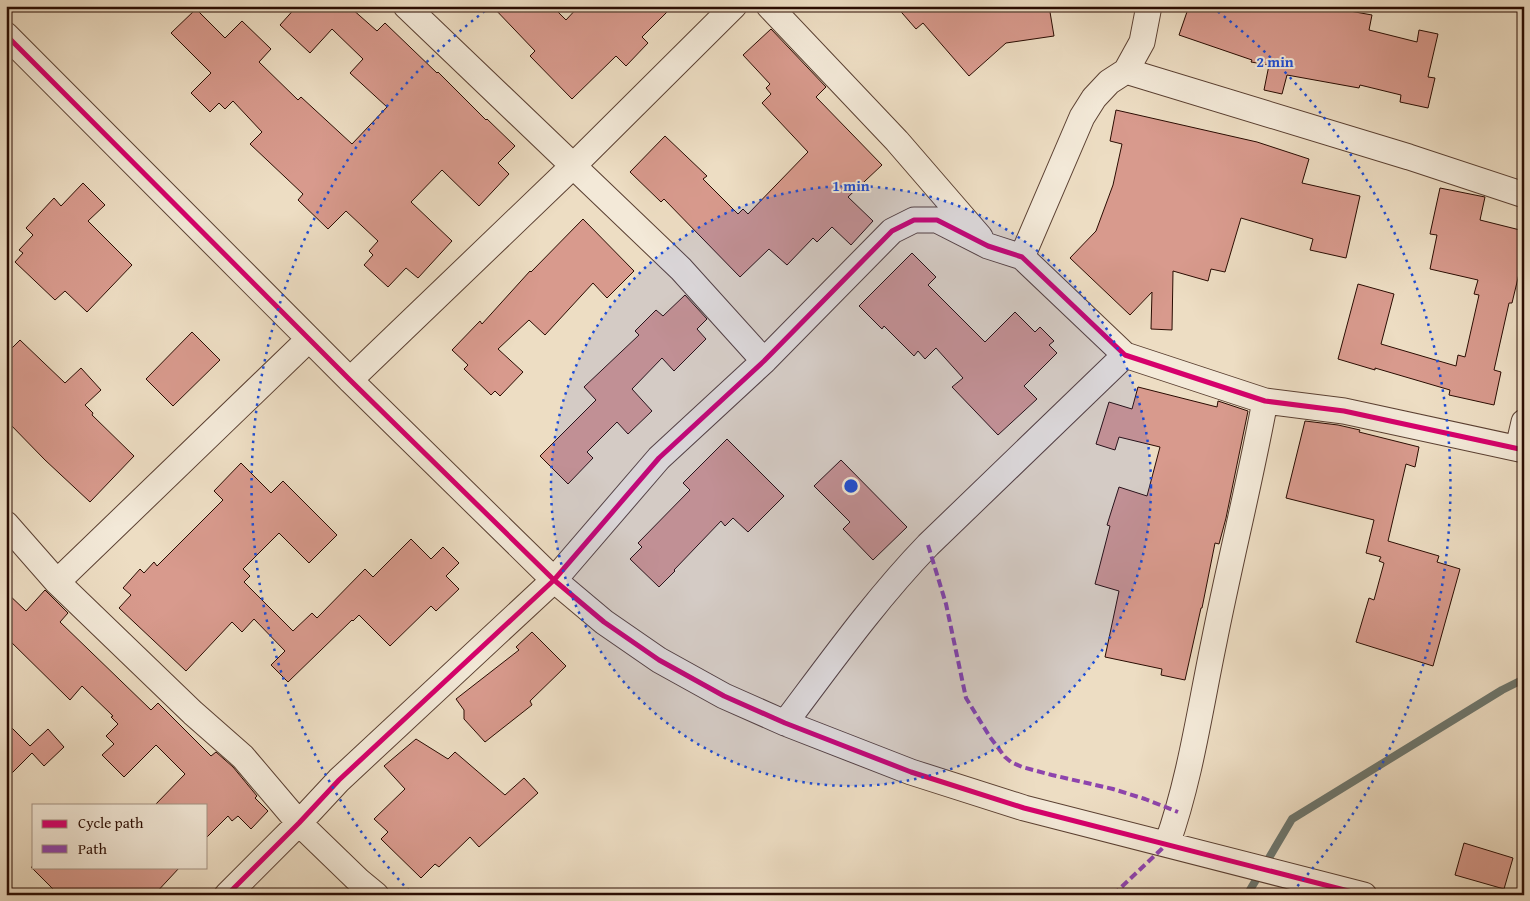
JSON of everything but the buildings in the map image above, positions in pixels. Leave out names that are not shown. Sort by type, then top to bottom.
[{"type":"street","points":[[406,6],[681,269],[764,361]]},
{"type":"street","points":[[350,380],[574,165],[734,6]]},
{"type":"street","points":[[769,6],[897,142],[988,246]]},
{"type":"street","points":[[1022,257],[1082,117],[1094,98],[1109,82],[1126,71],[1142,42],[1150,6]]},
{"type":"street","points":[[6,35],[350,380],[554,580],[604,622],[659,660],[724,696],[785,723],[911,772],[1015,805],[1364,895]]},
{"type":"street","points":[[1126,71],[1524,195]]},
{"type":"street","points":[[228,895],[300,823],[338,780],[554,580],[659,458],[764,361],[892,231],[914,220],[937,220],[988,246],[1022,257],[1126,355],[1265,401],[1344,411],[1521,449],[1524,422]]},
{"type":"street","points":[[57,582],[310,339]]},
{"type":"street","points":[[785,723],[871,609],[901,573],[1126,355]]},
{"type":"street","points":[[1167,844],[1178,812],[1265,401]]},
{"type":"street","points":[[6,524],[57,582],[193,714],[243,757],[300,823],[359,881],[376,895]]},
{"type":"waterway","points":[[1247,895],[1292,819],[1502,690],[1524,679]]},
{"type":"marked path","points":[[928,545],[946,604],[966,698],[1005,757],[1022,767],[1113,789],[1178,812]]},
{"type":"marked path","points":[[1113,895],[1167,844]]},
{"type":"cycle path","points":[[6,35],[350,380],[554,580],[604,622],[659,660],[724,696],[785,723],[911,772],[1024,808],[1364,895]]},
{"type":"cycle path","points":[[227,895],[339,780],[554,580],[659,458],[764,361],[892,231],[914,220],[937,220],[988,246],[1022,257],[1125,355],[1265,401],[1344,411],[1524,450]]}]
